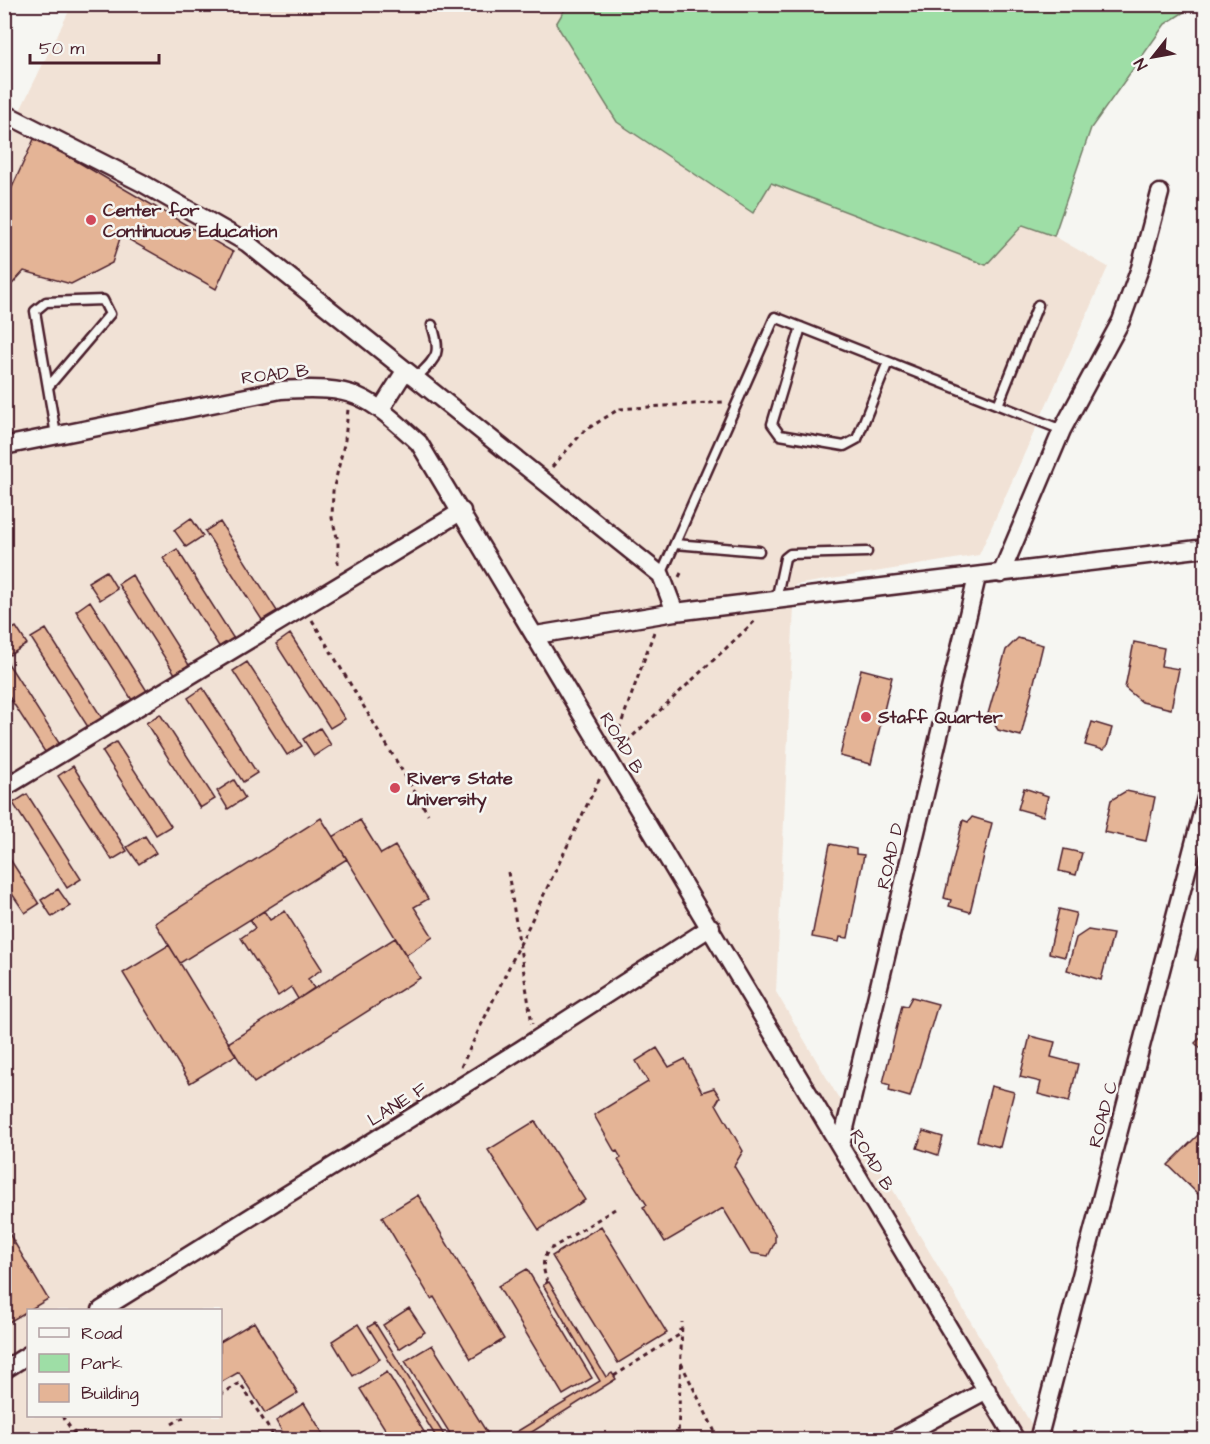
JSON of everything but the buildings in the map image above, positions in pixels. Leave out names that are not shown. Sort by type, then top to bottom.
[{"type":"street","points":[[4,112],[142,183],[247,243],[661,575],[668,608]]},
{"type":"street","points":[[1001,574],[1062,430],[1121,321],[1140,268],[1160,193]]},
{"type":"street","points":[[381,409],[410,375]]},
{"type":"street","name":"ROAD B","points":[[4,446],[281,390],[325,388],[351,393],[381,409],[419,443],[462,511],[608,760],[711,927],[1016,1440]]},
{"type":"street","points":[[4,788],[462,511]]},
{"type":"street","points":[[536,635],[668,608],[776,600],[1206,548]]},
{"type":"street","name":"ROAD D","points":[[841,1145],[978,577]]},
{"type":"street","name":"ROAD C","points":[[1038,1440],[1206,798]]},
{"type":"street","name":"LANE F","points":[[104,1309],[535,1041],[711,927]]},
{"type":"street","points":[[4,1370],[27,1356]]},
{"type":"street","points":[[894,1440],[987,1390]]},
{"type":"lane","points":[[48,387],[110,314],[104,300],[46,302],[35,310],[56,435]]},
{"type":"lane","points":[[998,405],[1038,305]]},
{"type":"lane","points":[[661,575],[775,317],[1062,430]]},
{"type":"lane","points":[[410,375],[436,358],[439,346],[432,324]]},
{"type":"lane","points":[[801,327],[772,423],[774,431],[780,435],[844,446],[857,439],[888,362]]},
{"type":"lane","points":[[675,544],[759,551]]},
{"type":"lane","points":[[776,600],[785,558],[790,554],[796,552],[867,552]]},
{"type":"path","points":[[336,587],[338,541],[333,518],[333,491],[345,440],[351,393]]},
{"type":"path","points":[[541,479],[584,431],[619,409],[738,402]]},
{"type":"path","points":[[448,1095],[608,760],[683,569]]},
{"type":"path","points":[[608,760],[776,600]]},
{"type":"path","points":[[304,606],[428,814]]},
{"type":"path","points":[[508,872],[535,1041]]},
{"type":"path","points":[[547,1283],[543,1266],[544,1257],[549,1250],[615,1209]]},
{"type":"path","points":[[614,1376],[678,1335],[682,1322],[678,1440]]},
{"type":"path","points":[[681,1362],[719,1440]]},
{"type":"path","points":[[222,1394],[240,1383],[276,1440]]},
{"type":"path","points":[[63,1417],[80,1440]]},
{"type":"path","points":[[172,1424],[184,1417]]},
{"type":"shaded area","name":"Rivers State University","points":[[72,5],[568,5],[556,24],[753,212],[771,183],[986,265],[1023,225],[1054,236],[1108,267],[979,555],[795,585],[776,992],[1040,1439],[5,1440],[4,143]]},
{"type":"green space","points":[[568,4],[1195,5],[1165,24],[1091,128],[1054,236],[1023,225],[986,265],[771,183],[753,213],[617,122],[556,24]]},
{"type":"place","name":"Center for Continuous Education","points":[[91,220]]},
{"type":"place","name":"Staff Quarter","points":[[866,717]]},
{"type":"place","name":"Rivers State University","points":[[395,788]]}]
